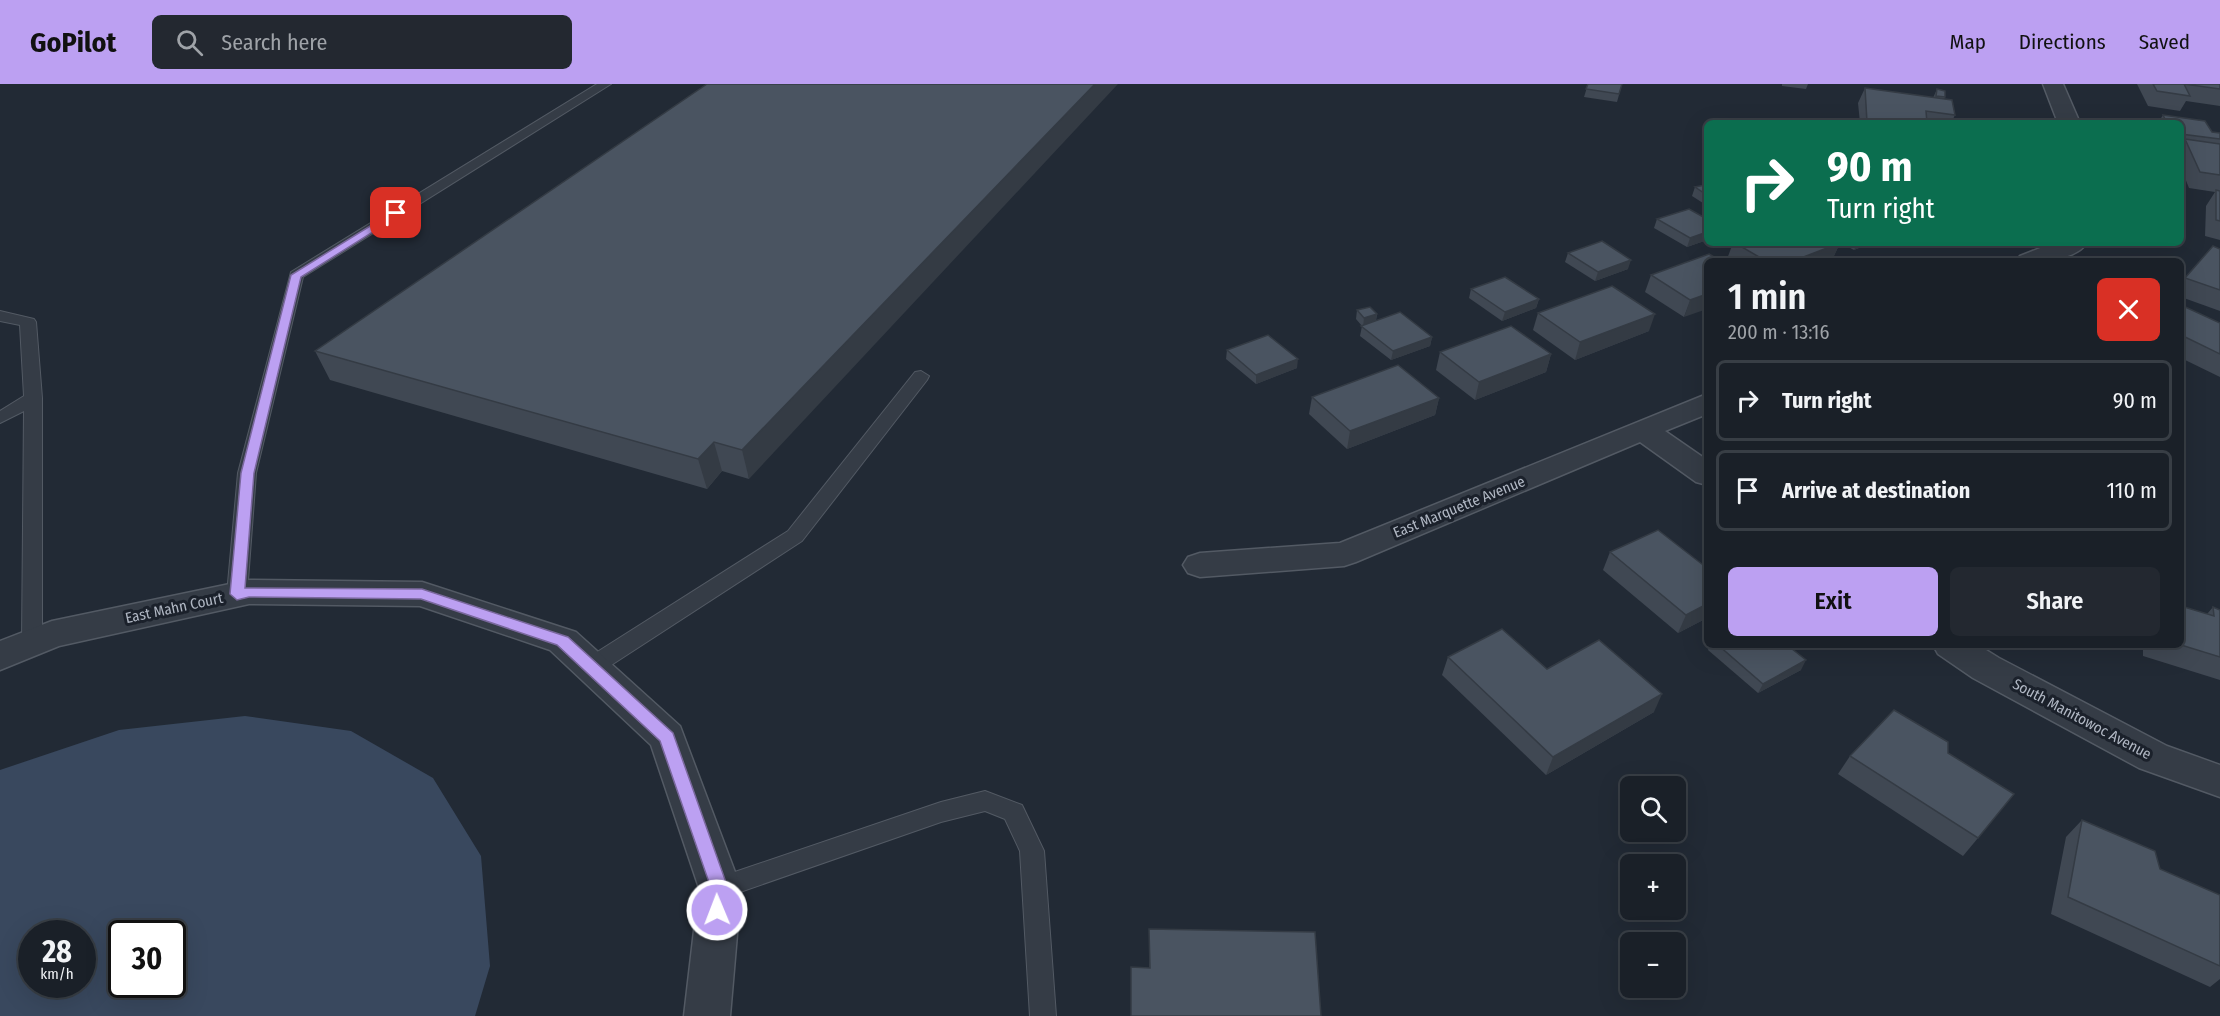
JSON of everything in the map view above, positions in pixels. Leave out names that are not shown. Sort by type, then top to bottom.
[{"type":"street","points":[[2053,84],[2068,120]]},
{"type":"street","points":[[2037,258],[2067,246]]},
{"type":"street","name":"East Marquette Avenue","points":[[1200,565],[1344,554],[1704,404]]},
{"type":"street","points":[[1644,431],[1704,473]]},
{"type":"street","name":"East Mahn Court","points":[[16,649],[52,634],[249,592],[422,594],[563,641],[667,737],[720,888],[706,1016]]},
{"type":"street","name":"South Manitowoc Avenue","points":[[1956,648],[1986,668],[2153,757],[2220,781]]},
{"type":"lane","points":[[237,594],[247,473],[296,275],[605,84]]},
{"type":"lane","points":[[0,316],[28,322],[33,398],[16,649]]},
{"type":"lane","points":[[591,667],[795,536],[921,376]]},
{"type":"lane","points":[[0,418],[33,398]]},
{"type":"lane","points":[[720,888],[941,812],[985,801],[1014,812],[1032,851],[1043,1016]]},
{"type":"water","points":[[245,716],[351,731],[433,778],[481,856],[490,966],[475,1016],[0,1016],[0,770],[119,730]]},
{"type":"building","points":[[707,84],[1095,84],[742,450],[714,442],[698,459],[315,351]]},
{"type":"building","points":[[1588,84],[1622,84],[1619,94],[1586,89]]},
{"type":"building","points":[[2153,84],[2184,84],[2190,96],[2157,91]]},
{"type":"building","points":[[2184,84],[2220,84],[2220,89]]},
{"type":"building","points":[[1865,88],[1952,100],[1955,115],[1926,111],[1927,120],[1867,120]]},
{"type":"building","points":[[1937,89],[1945,91],[1945,97],[1936,96]]},
{"type":"building","points":[[2163,115],[2205,121],[2212,132],[2220,133],[2220,139],[2184,134],[2184,120],[2166,120]]},
{"type":"building","points":[[2185,139],[2220,144],[2220,175],[2200,172]]},
{"type":"building","points":[[1704,185],[1704,193],[1695,187]]},
{"type":"building","points":[[2216,190],[2220,191],[2220,221],[2216,220]]},
{"type":"building","points":[[1689,209],[1704,217],[1704,233],[1690,238],[1657,219]]},
{"type":"building","points":[[1602,241],[1631,260],[1598,272],[1568,253]]},
{"type":"building","points":[[1740,246],[1832,246],[1801,258],[1761,258]]},
{"type":"building","points":[[2213,246],[2220,249],[2220,290],[2185,278]]},
{"type":"building","points":[[1709,254],[1716,258],[1704,258],[1704,295],[1690,300],[1651,275]]},
{"type":"building","points":[[1505,277],[1539,299],[1505,312],[1471,289]]},
{"type":"building","points":[[1612,286],[1655,314],[1580,342],[1538,313]]},
{"type":"building","points":[[2184,306],[2220,323],[2220,354],[2184,336]]},
{"type":"building","points":[[1370,307],[1377,314],[1364,318],[1357,310]]},
{"type":"building","points":[[1400,312],[1432,337],[1393,351],[1361,326]]},
{"type":"building","points":[[1511,326],[1551,354],[1479,382],[1440,352]]},
{"type":"building","points":[[1268,335],[1298,359],[1256,375],[1227,350]]},
{"type":"building","points":[[1398,365],[1439,398],[1350,431],[1312,397]]},
{"type":"building","points":[[1658,530],[1704,566],[1704,606],[1686,615],[1610,552]]},
{"type":"building","points":[[2184,607],[2214,616],[2213,607],[2220,610],[2220,657],[2184,646]]},
{"type":"building","points":[[1502,629],[1547,669],[1599,640],[1662,694],[1553,757],[1448,657]]},
{"type":"building","points":[[1721,648],[1791,648],[1806,660],[1763,684]]},
{"type":"building","points":[[1894,710],[1948,742],[1948,753],[2014,794],[1978,838],[1850,756]]},
{"type":"building","points":[[2082,820],[2155,851],[2160,869],[2220,895],[2220,966],[2068,897]]},
{"type":"building","points":[[1149,929],[1315,932],[1321,1016],[1131,1016],[1131,967],[1150,968]]},
{"type":"route","points":[[396,213],[296,275],[247,473],[237,594],[249,592],[422,594],[563,641],[667,737],[720,888],[717,910]]}]
